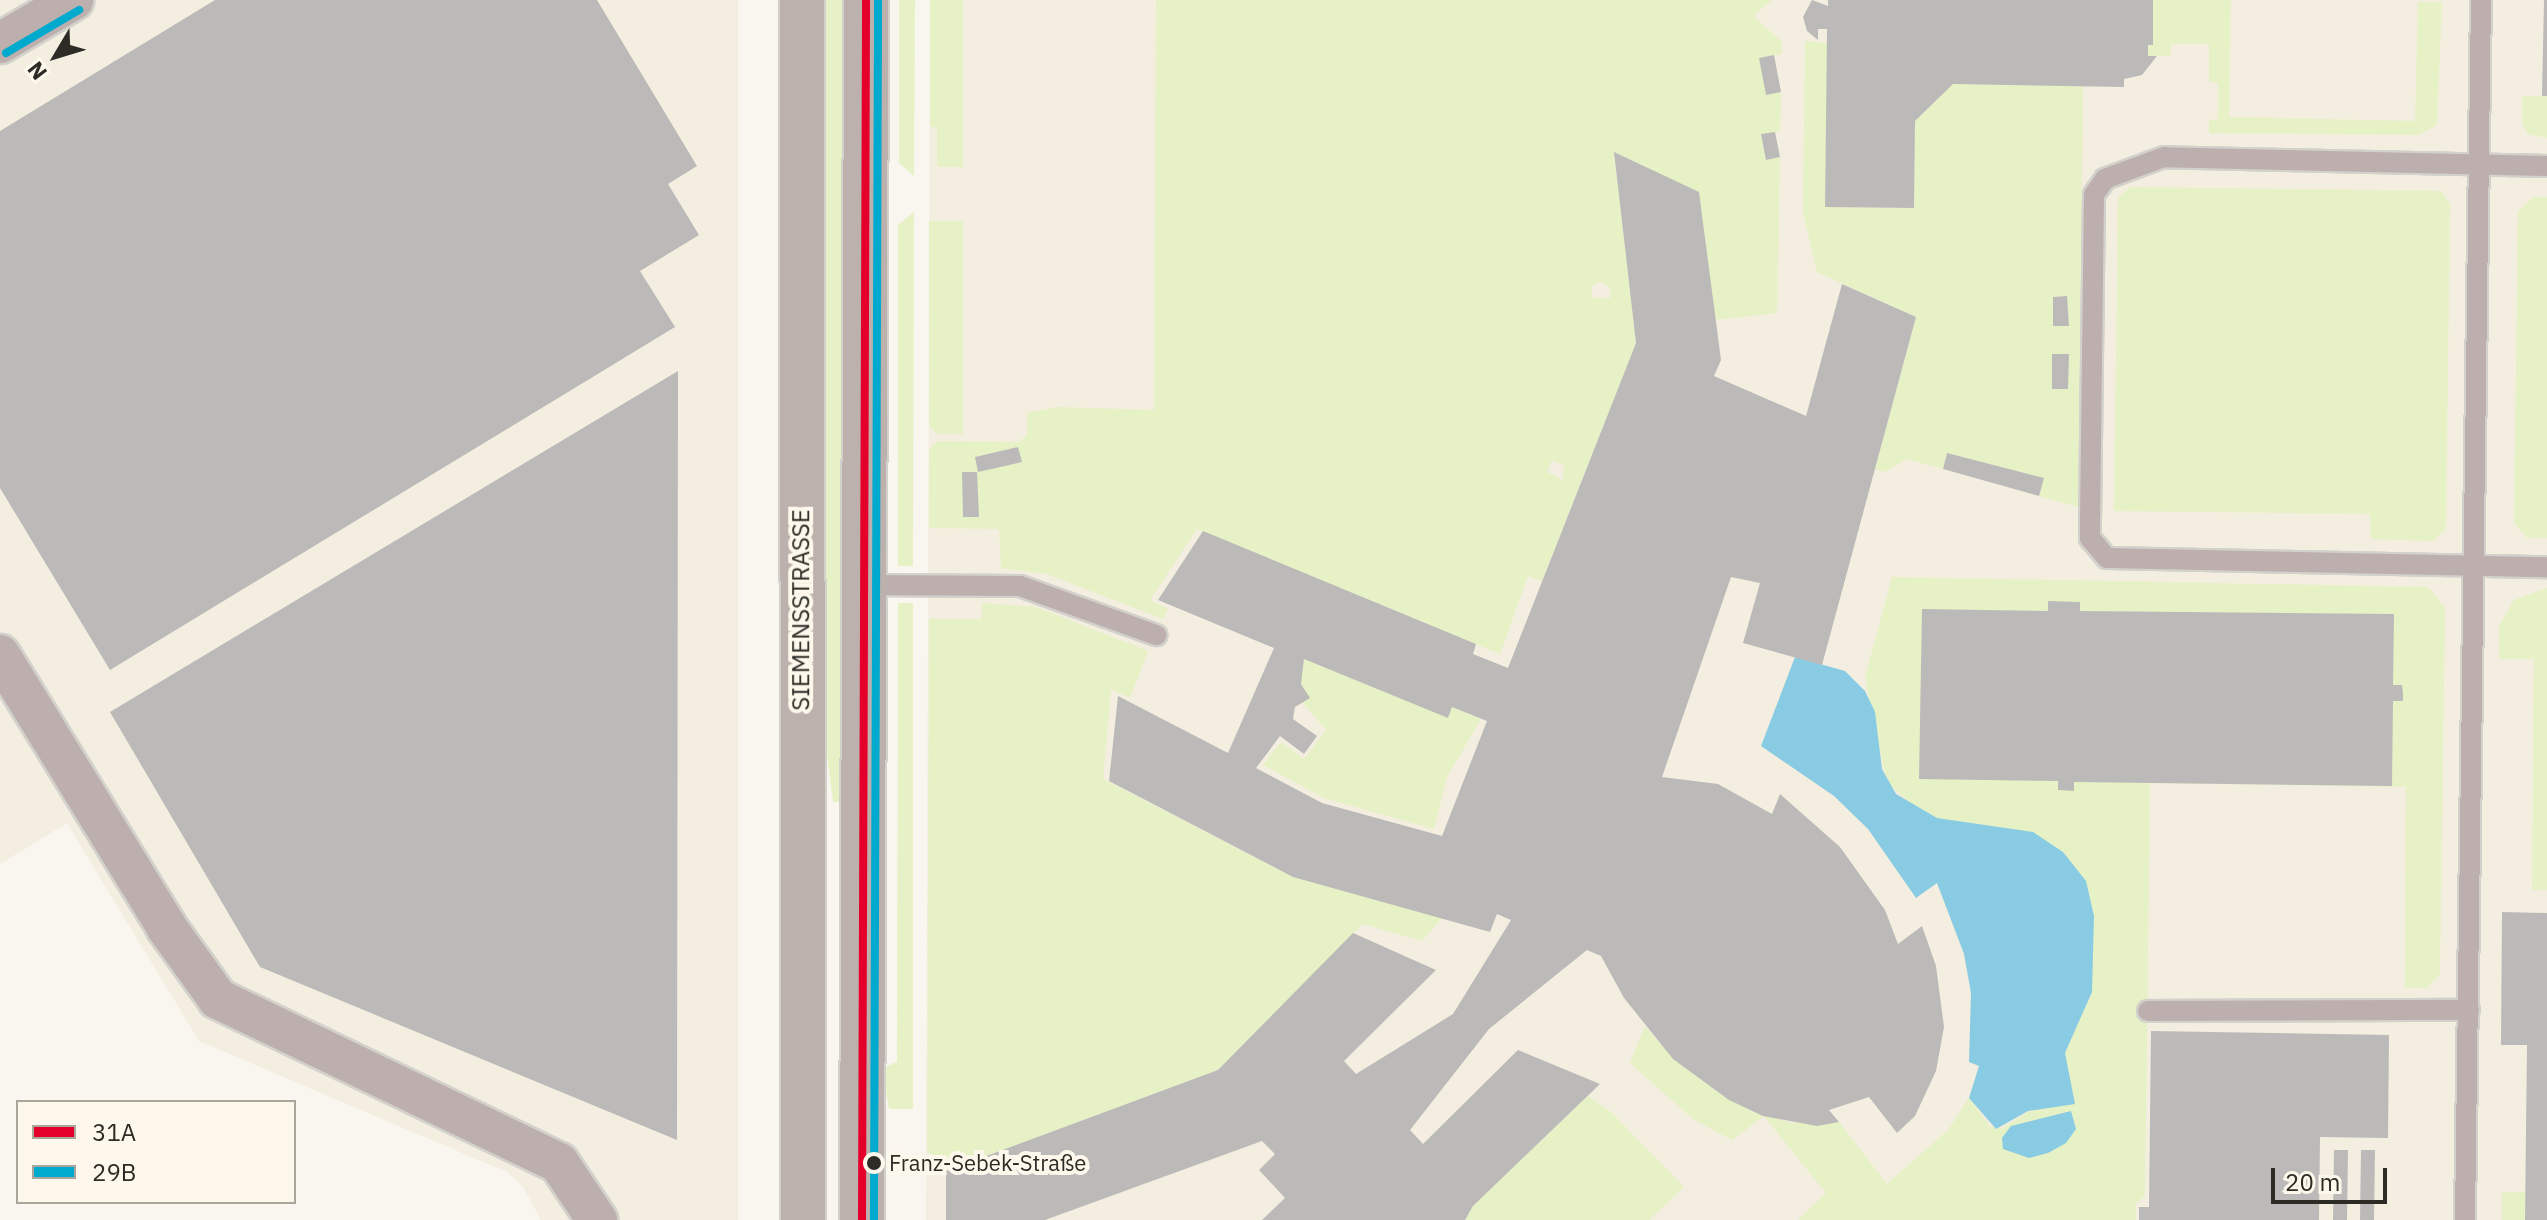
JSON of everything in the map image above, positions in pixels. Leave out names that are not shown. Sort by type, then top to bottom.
[{"type":"main road","name":"SIEMENSSTRASSE","points":[[802,0],[803,1220]]},
{"type":"main road","points":[[862,1220],[866,0]]},
{"type":"street","points":[[0,43],[73,0]]},
{"type":"street","points":[[0,655],[167,928],[218,999],[559,1163],[597,1220]]},
{"type":"lane","points":[[2465,1220],[2476,566],[2481,0]]},
{"type":"lane","points":[[2547,166],[2164,157],[2123,168],[2105,179],[2094,195],[2090,538],[2107,558],[2547,567]]},
{"type":"lane","points":[[865,585],[1020,586],[1156,635]]},
{"type":"lane","points":[[2148,1011],[2469,1010]]},
{"type":"shaded area","points":[[0,0],[738,0],[738,1220],[541,1220],[523,1187],[507,1172],[199,1041],[67,823],[0,864]]},
{"type":"shaded area","points":[[930,0],[2547,0],[2547,1220],[926,1220]]},
{"type":"green space","points":[[821,0],[846,0],[844,802],[833,802],[820,698]]},
{"type":"green space","points":[[899,0],[915,0],[914,176],[899,163]]},
{"type":"green space","points":[[930,0],[963,0],[963,167],[937,167],[937,127],[930,127]]},
{"type":"green space","points":[[1156,0],[1772,0],[1753,16],[1782,42],[1781,54],[1760,58],[1766,95],[1781,92],[1780,131],[1761,135],[1766,159],[1780,157],[1777,313],[1715,320],[1699,193],[1614,153],[1636,343],[1542,581],[1528,576],[1500,654],[1197,529],[1150,600],[1168,609],[1163,619],[1047,574],[1001,568],[999,529],[929,528],[929,449],[938,441],[1019,442],[1027,435],[1027,413],[1057,407],[1154,410]],"holes":[[[1600,281],[1609,287],[1611,298],[1593,298],[1591,287]],[[1552,460],[1564,465],[1563,480],[1547,472]]]},
{"type":"green space","points":[[2153,0],[2231,0],[2229,117],[2415,121],[2418,2],[2442,2],[2437,125],[2419,135],[2209,133],[2209,120],[2218,119],[2218,83],[2209,82],[2209,44],[2171,44],[2170,56],[2148,56],[2148,45],[2153,45]]},
{"type":"green space","points":[[1805,41],[1827,43],[1825,207],[1914,208],[1915,121],[1953,84],[2083,86],[2078,507],[2039,496],[2043,478],[1947,453],[1943,469],[1906,459],[1886,472],[1875,469],[1916,317],[1817,272],[1803,213]]},
{"type":"green space","points":[[2522,96],[2547,96],[2547,138],[2528,134],[2522,123]]},
{"type":"green space","points":[[2130,187],[2441,191],[2450,204],[2446,529],[2433,541],[2371,539],[2370,514],[2114,511],[2118,198]]},
{"type":"green space","points":[[2533,197],[2547,197],[2547,538],[2527,538],[2514,523],[2518,212]]},
{"type":"green space","points":[[914,212],[913,566],[898,566],[898,225]]},
{"type":"green space","points":[[929,221],[963,221],[963,434],[936,434],[929,425]]},
{"type":"green space","points":[[1892,577],[2428,587],[2445,608],[2440,974],[2427,988],[2405,988],[2406,787],[2150,783],[2145,1196],[2136,1203],[2136,1220],[1798,1220],[1826,1193],[1764,1116],[1732,1140],[1693,1119],[1630,1063],[1645,1026],[1673,1059],[1729,1100],[1791,1123],[1839,1122],[1887,1184],[1948,1130],[1969,1098],[1990,1127],[2003,1128],[2029,1111],[2075,1103],[2065,1053],[2092,992],[1937,818],[1922,813],[1887,783],[1865,677]]},
{"type":"green space","points":[[2547,588],[2547,890],[2532,890],[2534,659],[2499,659],[2499,626],[2514,600]]},
{"type":"green space","points":[[898,603],[913,603],[913,1109],[889,1109],[882,1068],[897,1062]]},
{"type":"green space","points":[[982,603],[1036,607],[1148,651],[1130,698],[1111,689],[1103,779],[1293,877],[1442,918],[1422,941],[1363,924],[1218,1070],[946,1171],[927,1150],[929,619],[982,619]]},
{"type":"green space","points":[[1304,659],[1448,717],[1452,707],[1481,719],[1447,777],[1434,829],[1324,798],[1263,765],[1281,742],[1304,759],[1326,730],[1302,702],[1310,698],[1301,684]]},
{"type":"green space","points":[[1588,1096],[1611,1112],[1684,1187],[1649,1220],[1465,1220],[1473,1206]]},
{"type":"green space","points":[[2502,1192],[2525,1192],[2525,1220],[2502,1220]]},
{"type":"water","points":[[1795,657],[1845,671],[1865,691],[1875,712],[1882,769],[1896,794],[1937,818],[2033,832],[2063,852],[2086,881],[2094,916],[2092,992],[2065,1053],[2075,1104],[2028,1111],[1996,1129],[1969,1098],[1979,1066],[1969,1062],[1971,993],[1964,954],[1937,883],[1916,898],[1868,829],[1834,796],[1761,746]]},
{"type":"water","points":[[2071,1111],[2076,1129],[2066,1143],[2048,1153],[2029,1158],[2003,1149],[2002,1138],[2011,1126]]},
{"type":"building","points":[[215,0],[597,0],[697,166],[668,184],[699,235],[640,271],[675,327],[110,670],[0,488],[0,131]]},
{"type":"building","points":[[1812,0],[1828,6],[1828,0],[2153,0],[2153,45],[2148,45],[2148,56],[2157,56],[2142,75],[2124,79],[2124,87],[1953,84],[1915,121],[1914,208],[1825,207],[1827,29],[1818,29],[1818,40],[1807,31],[1803,17]]},
{"type":"building","points":[[2544,0],[2547,0],[2547,96],[2542,96]]},
{"type":"building","points":[[1774,55],[1781,92],[1766,95],[1759,58]]},
{"type":"building","points":[[1775,132],[1780,157],[1766,160],[1761,134]]},
{"type":"building","points":[[1614,152],[1699,192],[1721,360],[1714,376],[1806,416],[1842,284],[1916,317],[1822,665],[1743,643],[1760,583],[1731,577],[1662,777],[1718,784],[1772,814],[1780,794],[1840,847],[1885,910],[1898,944],[1922,926],[1936,966],[1944,1027],[1936,1071],[1915,1116],[1897,1133],[1869,1097],[1829,1110],[1839,1122],[1817,1126],[1763,1116],[1729,1100],[1673,1059],[1624,998],[1601,956],[1587,950],[1489,1029],[1410,1130],[1423,1144],[1518,1050],[1600,1084],[1473,1206],[1465,1220],[1262,1220],[1285,1198],[1259,1170],[1275,1154],[1262,1141],[1045,1220],[946,1220],[946,1171],[1218,1070],[1353,933],[1436,970],[1344,1061],[1356,1074],[1453,1014],[1511,920],[1497,914],[1490,932],[1293,877],[1109,781],[1118,696],[1228,753],[1274,648],[1158,600],[1203,531],[1476,644],[1473,654],[1508,668],[1636,343]],"holes":[[[1304,659],[1448,718],[1452,707],[1487,721],[1442,836],[1322,803],[1256,768],[1280,736],[1304,754],[1317,736],[1293,719],[1295,707],[1310,698],[1301,684]]]},
{"type":"building","points":[[2067,296],[2069,326],[2053,326],[2053,297]]},
{"type":"building","points":[[2052,354],[2069,354],[2068,389],[2052,389]]},
{"type":"building","points":[[678,371],[677,1140],[260,967],[110,712]]},
{"type":"building","points":[[1018,447],[1022,462],[978,472],[975,457]]},
{"type":"building","points":[[1947,453],[2044,478],[2039,496],[1943,469]]},
{"type":"building","points":[[962,472],[977,472],[979,517],[963,517]]},
{"type":"building","points":[[2048,601],[2080,602],[2080,611],[2394,614],[2393,685],[2402,685],[2403,701],[2393,701],[2392,786],[2074,782],[2074,791],[2058,790],[2058,781],[1919,779],[1922,609],[2048,611]]},
{"type":"building","points":[[2502,912],[2547,913],[2547,1220],[2525,1220],[2527,1045],[2501,1045]]},
{"type":"building","points":[[2151,1031],[2389,1035],[2388,1138],[2320,1137],[2319,1220],[2139,1220],[2139,1207],[2149,1207]]},
{"type":"building","points":[[2334,1150],[2348,1150],[2347,1220],[2333,1220]]},
{"type":"building","points":[[2361,1150],[2375,1150],[2374,1220],[2360,1220]]},
{"type":"transit line","name":"31A","points":[[862,1220],[866,0]]},
{"type":"transit line","name":"29B","points":[[874,1220],[878,0]]},
{"type":"transit line","name":"29B","points":[[6,53],[79,10]]},
{"type":"place","name":"Franz-Sebek-Straße","points":[[874,1163]]}]
